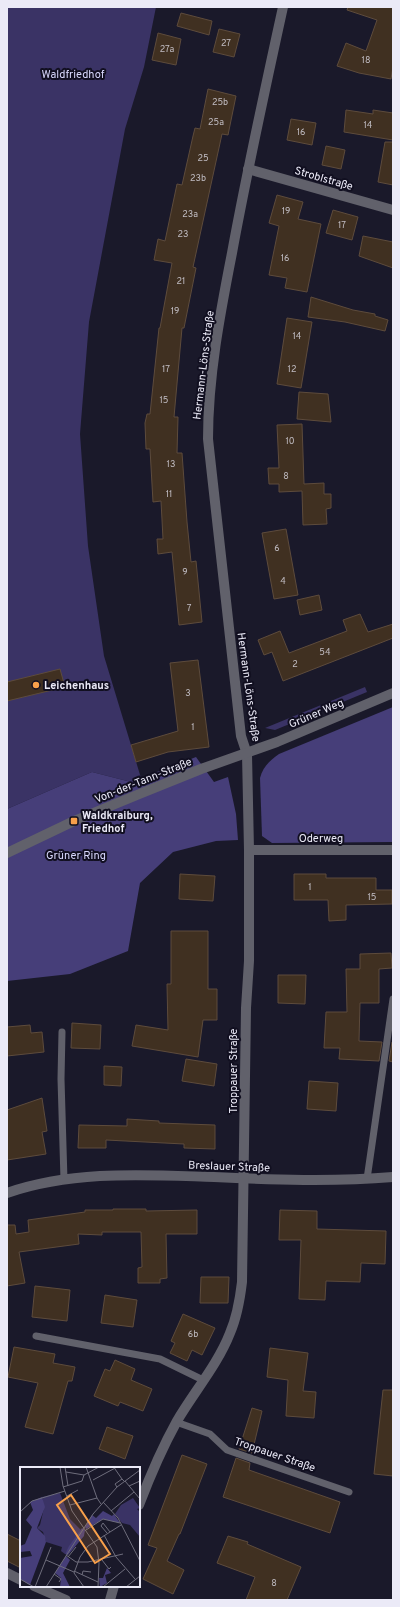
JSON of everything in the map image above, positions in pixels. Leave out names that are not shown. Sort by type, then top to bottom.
[{"type":"street","name":"Hermann-Löns-Straße","points":[[247,754],[241,736],[238,712],[208,439],[208,409],[221,310],[248,169],[284,7]]},
{"type":"street","name":"Stroblstraße","points":[[248,169],[393,210]]},
{"type":"street","name":"Grüner Weg","points":[[247,754],[393,693]]},
{"type":"street","name":"Troppauer Straße","points":[[140,1502],[155,1465],[176,1422],[220,1353],[231,1332],[242,1282],[246,1008],[249,962],[247,754]]},
{"type":"street","name":"Von-der-Tann-Straße","points":[[7,853],[95,812],[201,769],[247,754]]},
{"type":"street","name":"Oderweg","points":[[249,850],[393,850]]},
{"type":"street","name":"Breslauer Straße","points":[[7,1193],[26,1187],[64,1180],[130,1174],[244,1179],[367,1180],[393,1177]]},
{"type":"street","points":[[7,1573],[20,1580]]},
{"type":"street","points":[[36,1587],[66,1600]]},
{"type":"street","points":[[110,1600],[114,1587]]},
{"type":"lane","points":[[367,1180],[393,998]]},
{"type":"lane","points":[[62,1032],[61,1079],[64,1180]]},
{"type":"lane","points":[[36,1336],[160,1359],[203,1380]]},
{"type":"lane","name":"Troppauer Straße","points":[[176,1422],[210,1434],[227,1450],[348,1492]]},
{"type":"green space","name":"Waldfriedhof","points":[[7,7],[156,7],[144,67],[125,129],[89,322],[80,434],[88,546],[104,656],[141,778],[131,782],[92,772],[7,809]]},
{"type":"green space","points":[[365,687],[367,692],[275,730],[265,728]]},
{"type":"green space","points":[[393,707],[393,842],[272,843],[262,836],[260,778],[269,762],[279,754]]},
{"type":"green space","name":"Grüner Ring","points":[[196,757],[214,782],[228,777],[236,814],[238,840],[216,841],[173,852],[140,883],[128,951],[70,974],[7,981],[7,809],[92,772],[131,782]]},
{"type":"building","points":[[348,7],[393,7],[393,67],[391,79],[359,73],[337,66],[346,43],[366,51],[377,20],[347,10]]},
{"type":"building","points":[[181,13],[212,21],[209,35],[177,26]]},
{"type":"building","points":[[219,29],[240,34],[234,57],[213,52]]},
{"type":"building","points":[[158,33],[181,39],[176,65],[152,60]]},
{"type":"building","points":[[208,89],[236,96],[228,135],[222,134],[193,267],[196,268],[184,328],[182,328],[174,417],[178,417],[177,453],[182,453],[191,562],[196,561],[202,622],[179,625],[172,552],[158,554],[157,539],[163,539],[161,501],[153,502],[150,449],[146,449],[145,423],[147,414],[150,414],[159,328],[172,263],[154,260],[158,239],[165,241],[177,184],[182,185],[195,128],[200,129]]},
{"type":"building","points":[[346,110],[373,114],[373,110],[393,113],[393,140],[344,132]]},
{"type":"building","points":[[291,119],[316,123],[312,145],[287,140]]},
{"type":"building","points":[[385,142],[393,142],[393,185],[378,182]]},
{"type":"building","points":[[326,146],[345,150],[341,169],[322,165]]},
{"type":"building","points":[[277,195],[303,202],[298,219],[321,224],[307,292],[285,288],[287,278],[269,275],[279,226],[269,223]]},
{"type":"building","points":[[333,210],[358,217],[352,240],[326,233]]},
{"type":"building","points":[[363,236],[393,242],[393,268],[359,256]]},
{"type":"building","points":[[311,297],[353,310],[375,314],[375,316],[388,320],[385,331],[345,322],[308,317]]},
{"type":"building","points":[[287,318],[312,322],[301,388],[277,384]]},
{"type":"building","points":[[299,392],[328,394],[331,422],[297,419]]},
{"type":"building","points":[[302,424],[304,484],[324,483],[324,494],[331,494],[331,508],[326,509],[327,524],[303,525],[302,491],[279,492],[279,484],[269,484],[268,468],[279,468],[277,425]]},
{"type":"building","points":[[286,529],[298,595],[274,599],[262,533]]},
{"type":"building","points":[[319,595],[322,610],[300,615],[297,600]]},
{"type":"building","points":[[360,614],[368,632],[393,624],[393,638],[283,681],[272,652],[264,655],[258,640],[280,631],[289,653],[347,631],[343,620]]},
{"type":"building","points":[[198,660],[209,747],[168,752],[136,762],[131,745],[178,731],[170,663]]},
{"type":"building","name":"Leichenhaus","points":[[60,669],[65,687],[7,701],[7,682]]},
{"type":"building","points":[[180,874],[215,876],[213,901],[179,899]]},
{"type":"building","points":[[294,874],[326,874],[326,878],[376,878],[376,890],[392,890],[392,904],[346,905],[346,920],[329,921],[328,900],[294,900]]},
{"type":"building","points":[[171,931],[208,931],[208,989],[217,989],[217,1020],[203,1020],[198,1057],[132,1046],[136,1025],[168,1030],[167,984],[171,984]]},
{"type":"building","points":[[391,953],[392,968],[379,969],[379,1003],[360,1003],[359,1041],[382,1042],[379,1061],[339,1059],[340,1048],[324,1048],[326,1012],[347,1012],[346,969],[360,969],[360,954]]},
{"type":"building","points":[[278,975],[306,975],[305,1004],[278,1003]]},
{"type":"building","points":[[72,1023],[101,1025],[100,1049],[71,1048]]},
{"type":"building","points":[[30,1025],[31,1033],[42,1032],[44,1052],[7,1056],[7,1027]]},
{"type":"building","points":[[393,1042],[393,1062],[389,1061]]},
{"type":"building","points":[[186,1059],[217,1064],[214,1086],[182,1081]]},
{"type":"building","points":[[104,1066],[122,1067],[121,1086],[104,1085]]},
{"type":"building","points":[[309,1081],[338,1083],[336,1111],[307,1109]]},
{"type":"building","points":[[42,1098],[47,1131],[42,1132],[46,1154],[7,1160],[7,1110]]},
{"type":"building","points":[[127,1119],[159,1121],[159,1123],[215,1125],[215,1149],[184,1148],[184,1144],[106,1140],[106,1148],[78,1148],[79,1125],[127,1126]]},
{"type":"building","points":[[146,1209],[146,1211],[197,1210],[197,1234],[166,1234],[167,1278],[160,1279],[160,1283],[138,1283],[138,1268],[142,1267],[141,1232],[102,1232],[102,1235],[78,1234],[79,1244],[19,1252],[25,1283],[7,1286],[7,1225],[15,1225],[16,1234],[29,1232],[28,1220],[85,1212],[85,1210]]},
{"type":"building","points":[[280,1210],[317,1211],[317,1229],[386,1231],[385,1264],[361,1263],[360,1282],[326,1281],[325,1300],[299,1299],[301,1240],[279,1240]]},
{"type":"building","points":[[201,1277],[229,1277],[228,1303],[200,1303]]},
{"type":"building","points":[[35,1286],[70,1290],[67,1321],[32,1317]]},
{"type":"building","points":[[105,1295],[137,1300],[133,1327],[101,1323]]},
{"type":"building","points":[[183,1314],[215,1328],[202,1355],[192,1350],[187,1361],[170,1353],[175,1343],[171,1341]]},
{"type":"building","points":[[14,1347],[55,1354],[53,1363],[75,1367],[72,1381],[68,1381],[53,1434],[25,1427],[38,1383],[8,1377]]},
{"type":"building","points":[[270,1348],[308,1353],[303,1391],[316,1392],[314,1418],[286,1416],[288,1380],[267,1377]]},
{"type":"building","points":[[115,1360],[135,1369],[131,1380],[152,1389],[143,1411],[120,1402],[118,1406],[94,1396],[105,1369],[110,1371]]},
{"type":"building","points":[[383,1390],[393,1390],[393,1476],[374,1474]]},
{"type":"building","points":[[252,1408],[262,1411],[252,1453],[239,1449]]},
{"type":"building","points":[[107,1427],[133,1436],[125,1459],[99,1449]]},
{"type":"building","points":[[182,1455],[207,1464],[180,1534],[167,1561],[184,1570],[173,1594],[143,1579],[157,1548],[148,1545]]},
{"type":"building","points":[[236,1458],[250,1463],[249,1470],[340,1502],[330,1533],[223,1497]]},
{"type":"building","points":[[7,1534],[20,1540],[20,1568],[7,1561]]},
{"type":"building","points":[[228,1536],[248,1542],[247,1544],[301,1567],[287,1600],[246,1600],[255,1577],[217,1563]]},
{"type":"place","name":"Leichenhaus","points":[[36,685]]},
{"type":"place","name":"Waldkraiburg, Friedhof","points":[[74,821]]}]
